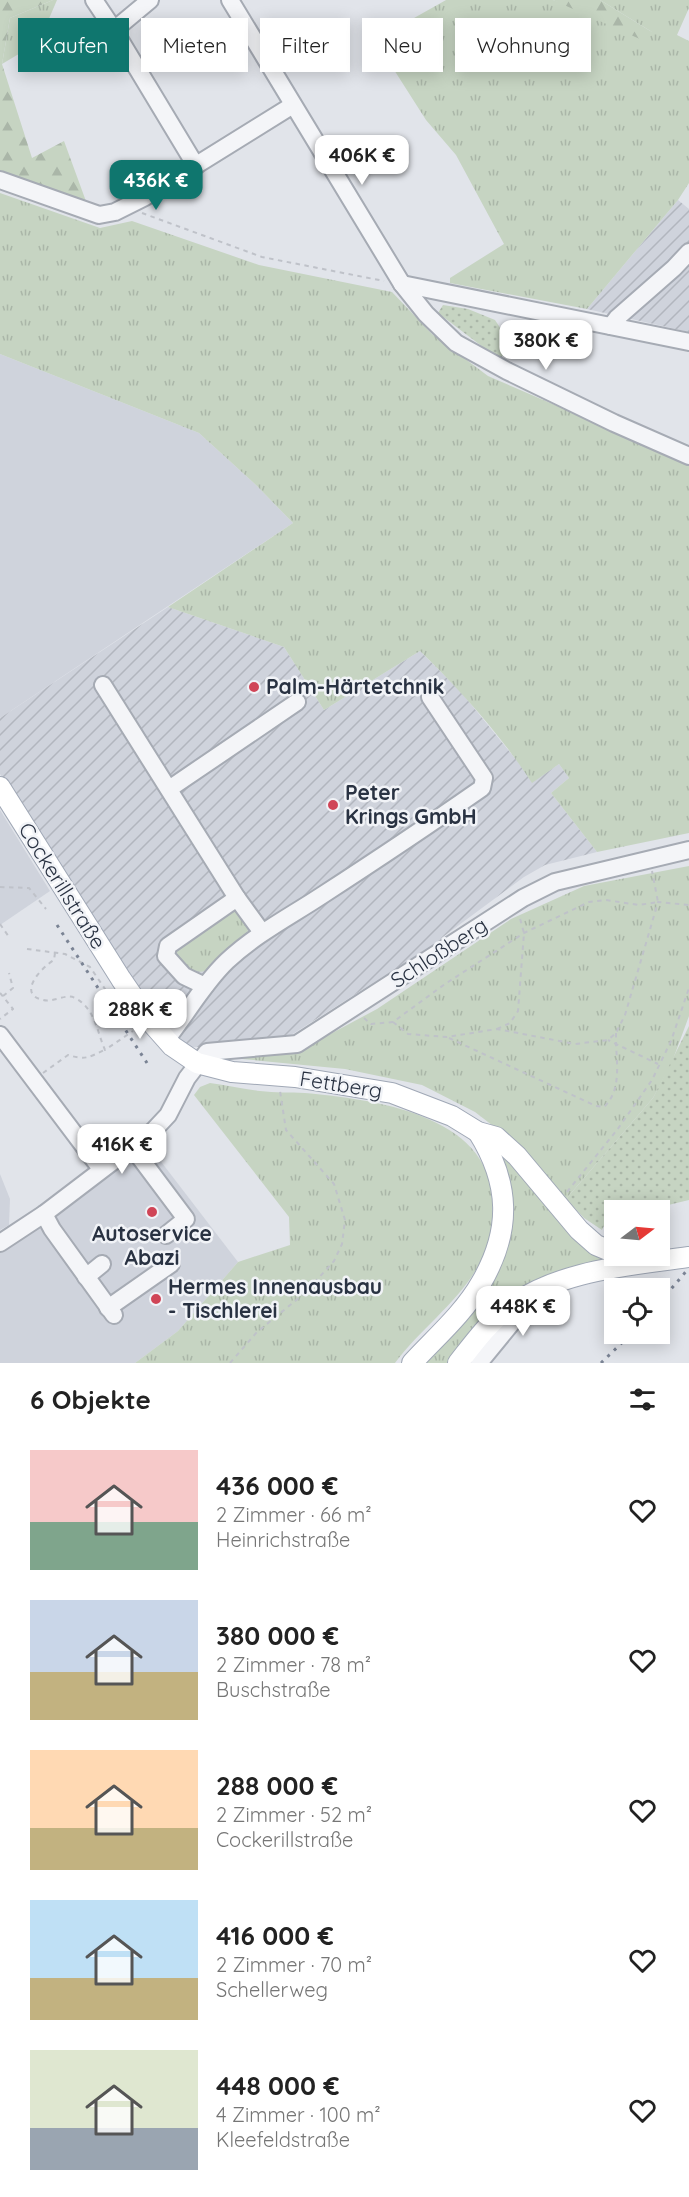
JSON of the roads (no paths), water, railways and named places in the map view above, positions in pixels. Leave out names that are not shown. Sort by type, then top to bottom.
[{"type":"main road","name":"Cockerillstraße","points":[[0,788],[141,1025],[197,1063]]},
{"type":"main road","name":"Fettberg","points":[[197,1063],[232,1072],[348,1085],[392,1093],[452,1116],[478,1132],[496,1137],[517,1156],[579,1230],[596,1245],[604,1248]]},
{"type":"main road","name":"Fettberg","points":[[412,1363],[459,1313],[481,1284],[498,1244],[503,1214],[503,1192],[497,1167],[478,1132]]},
{"type":"main road","points":[[670,1260],[689,1257]]},
{"type":"main road","points":[[458,1363],[480,1335],[522,1298],[565,1279],[634,1266]]},
{"type":"street","points":[[94,0],[106,18]]},
{"type":"street","points":[[128,18],[150,0]]},
{"type":"street","points":[[230,0],[402,284],[426,314],[456,343],[507,371],[614,423],[689,456]]},
{"type":"street","points":[[129,55],[196,166]]},
{"type":"street","points":[[0,180],[99,215],[115,212],[196,166],[293,105]]},
{"type":"street","points":[[611,326],[689,252]]},
{"type":"street","points":[[402,284],[689,342]]},
{"type":"street","points":[[103,685],[237,898],[261,932]]},
{"type":"street","points":[[165,1041],[182,1021],[205,986],[227,961],[261,932],[406,841],[482,788],[484,778],[430,697]]},
{"type":"street","points":[[169,789],[297,702]]},
{"type":"street","name":"Schloßberg","points":[[197,1063],[207,1052],[297,1044],[516,903],[555,882],[689,850]]},
{"type":"street","points":[[205,986],[184,976],[166,956],[168,946],[237,898]]},
{"type":"street","points":[[0,1035],[101,1169]]},
{"type":"street","points":[[0,1244],[44,1214],[153,1131],[168,1115],[197,1063]]},
{"type":"street","points":[[132,1147],[186,1219],[166,1235]]},
{"type":"street","points":[[44,1214],[111,1312],[171,1264]]},
{"type":"street","points":[[86,1277],[102,1264]]},
{"type":"street","points":[[479,1363],[524,1308],[522,1298]]},
{"type":"railway","points":[[57,925],[147,1063]]},
{"type":"railway","points":[[670,1290],[689,1268]]},
{"type":"railway","points":[[601,1363],[621,1344]]},
{"type":"place","name":"Palm-Härtetchnik","points":[[254,687]]},
{"type":"place","name":"Peter Krings GmbH","points":[[333,805]]},
{"type":"place","name":"Autoservice Abazi","points":[[152,1212]]},
{"type":"place","name":"Hermes Innenausbau - Tischlerei","points":[[156,1299]]}]
